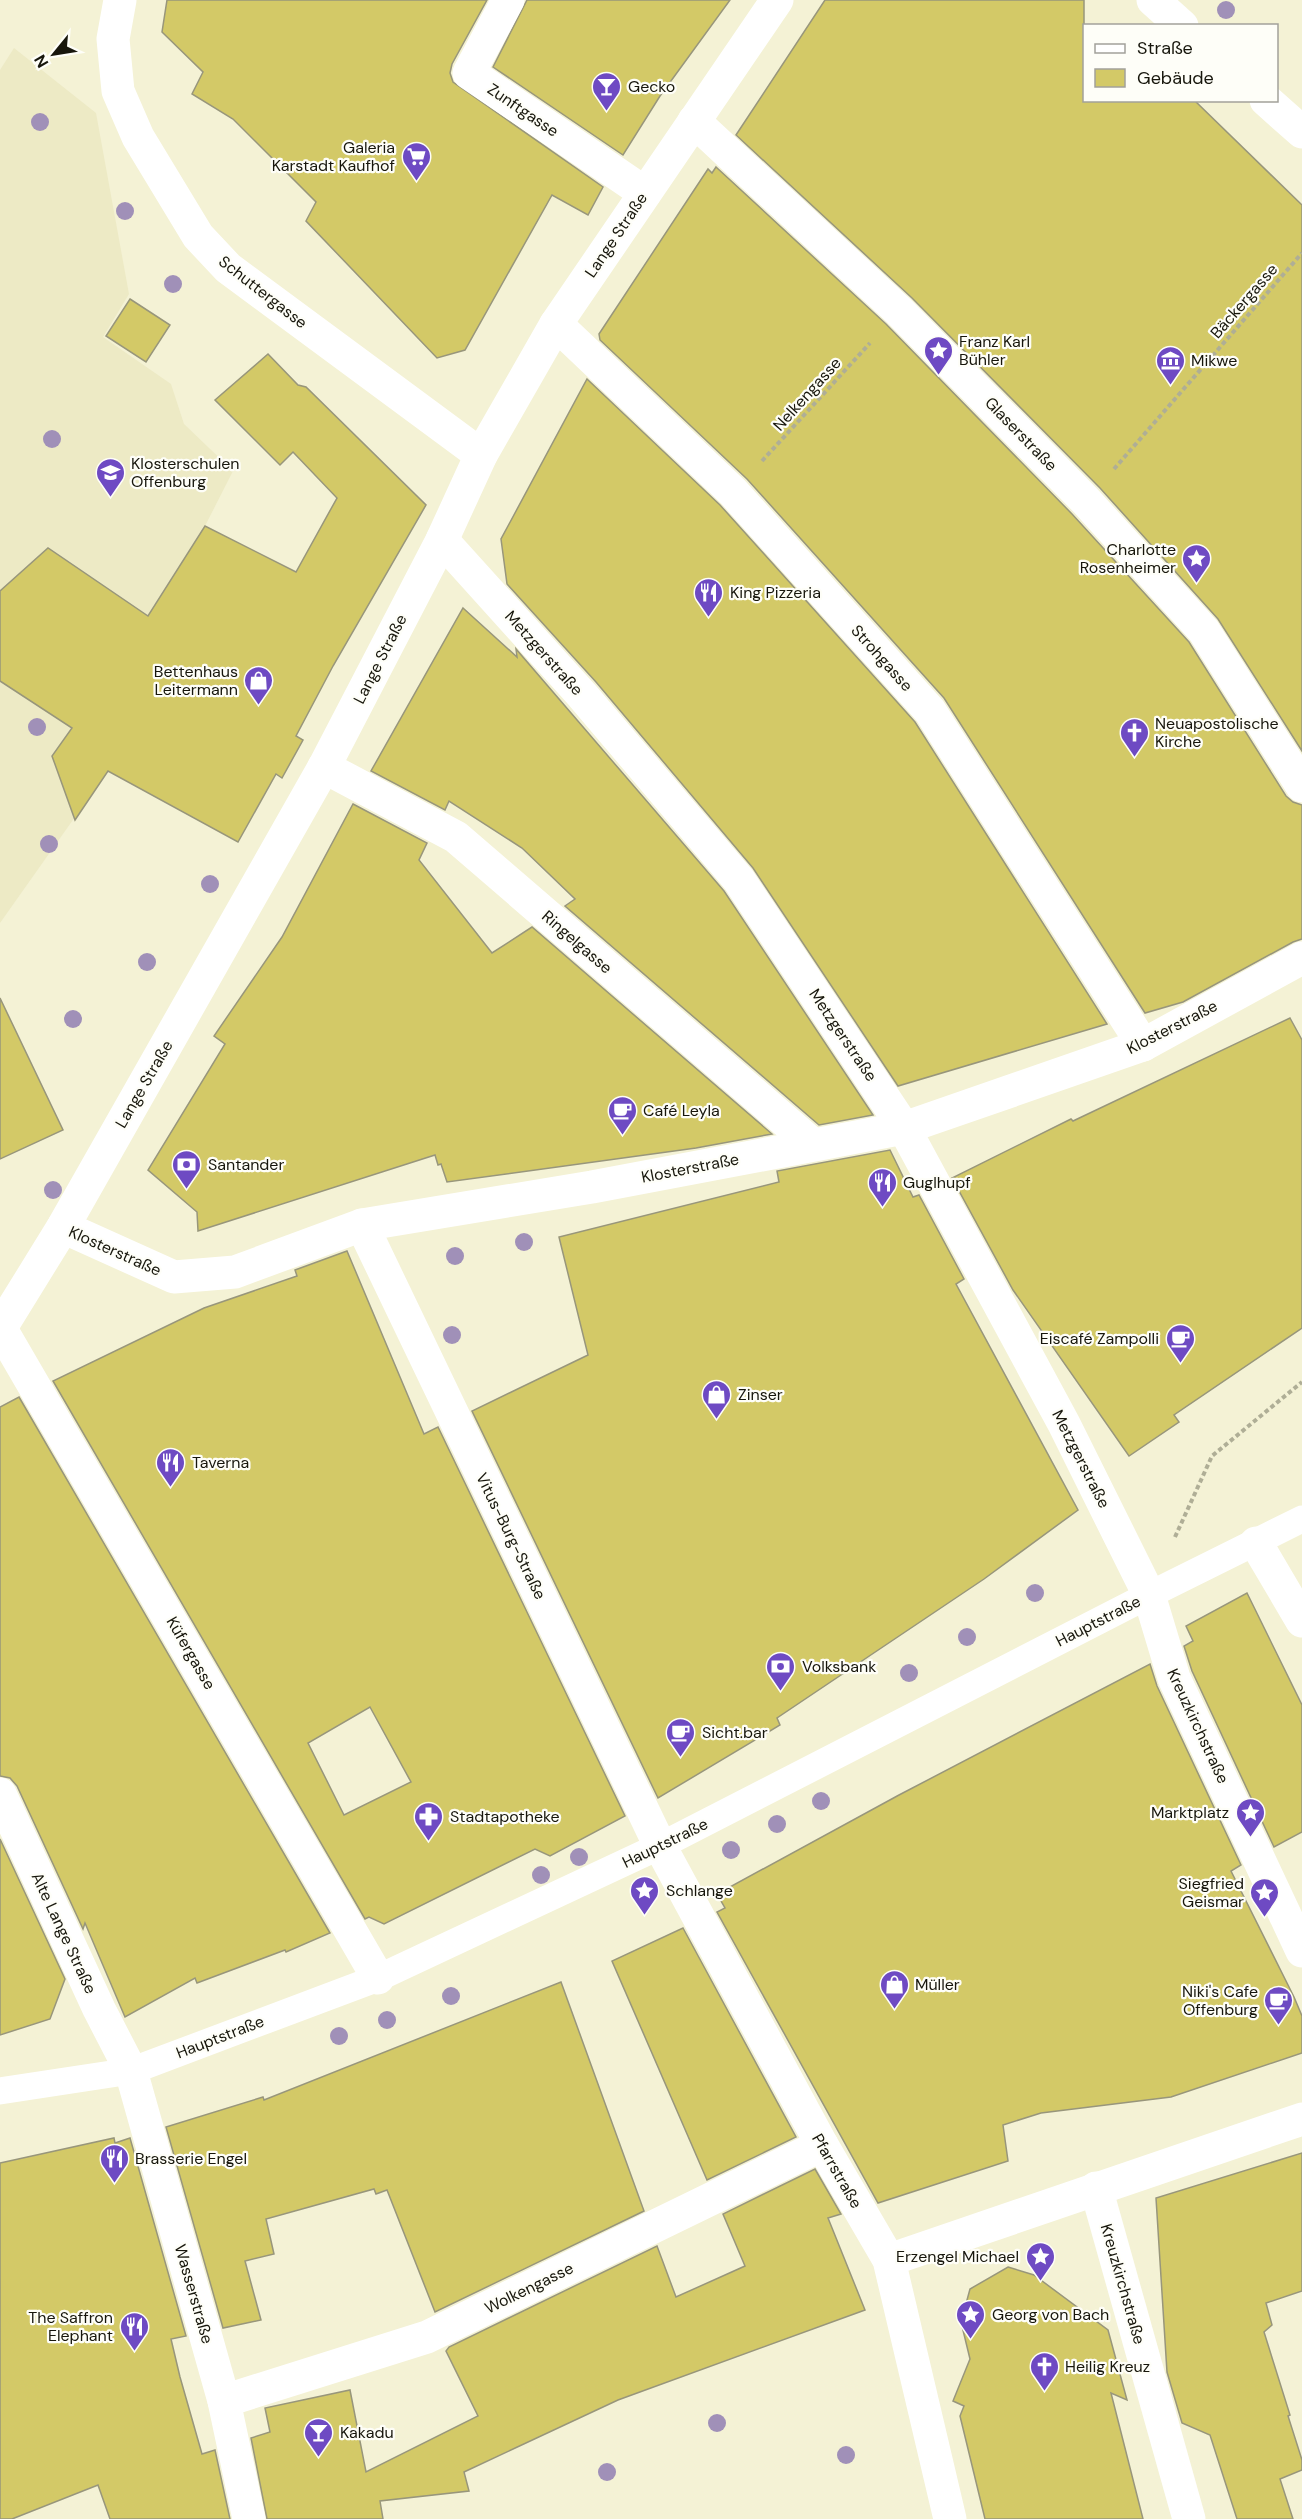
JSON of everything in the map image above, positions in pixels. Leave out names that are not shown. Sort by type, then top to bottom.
[{"type":"street","name":"Schuttergasse","points":[[120,0],[113,39],[118,91],[138,136],[198,236],[228,268],[481,455]]},
{"type":"street","name":"Zunftgasse","points":[[508,0],[469,73],[645,194]]},
{"type":"street","name":"Lange Straße","points":[[1,1329],[63,1227],[324,767],[442,540],[481,455],[556,324],[777,0]]},
{"type":"street","points":[[1153,0],[1180,24]]},
{"type":"street","points":[[1268,102],[1302,132]]},
{"type":"street","name":"Glaserstraße","points":[[694,121],[899,311],[1086,501],[1204,631],[1302,786]]},
{"type":"street","name":"Strohgasse","points":[[556,324],[733,492],[930,711],[1143,1045]]},
{"type":"street","name":"Metzgerstraße","points":[[442,540],[582,694],[739,880],[904,1128],[1064,1424],[1149,1595]]},
{"type":"street","name":"Ringelgasse","points":[[324,767],[456,837],[812,1144]]},
{"type":"street","name":"Klosterstraße","points":[[63,1227],[174,1277],[235,1272],[362,1225],[592,1187],[904,1128],[1143,1045],[1302,958]]},
{"type":"street","name":"Vitus-Burg-Straße","points":[[362,1225],[660,1846]]},
{"type":"street","name":"Küfergasse","points":[[1,1329],[378,1978]]},
{"type":"street","points":[[1256,1543],[1302,1621]]},
{"type":"street","name":"Kreuzkirchstraße","points":[[1149,1595],[1174,1678],[1302,1951]]},
{"type":"street","name":"Alte Lange Straße","points":[[0,1794],[99,2009],[131,2071]]},
{"type":"street","name":"Pfarrstraße","points":[[660,1846],[822,2145],[890,2260],[950,2519]]},
{"type":"street","name":"Wasserstraße","points":[[131,2071],[224,2401],[249,2519]]},
{"type":"street","points":[[890,2260],[1302,2119]]},
{"type":"street","name":"Wolkengasse","points":[[224,2401],[428,2337],[822,2145]]},
{"type":"street","name":"Kreuzkirchstraße","points":[[1096,2188],[1189,2519]]},
{"type":"lane","name":"Hauptstraße","points":[[0,2091],[131,2071],[378,1978],[660,1846],[1302,1519]]},
{"type":"path","name":"Bäckergasse","points":[[1086,501],[1302,253]]},
{"type":"path","name":"Nelkengasse","points":[[733,492],[899,311]]},
{"type":"path","points":[[1149,1595],[1212,1456],[1302,1382]]},
{"type":"shaded area","name":"Klosterschulen Offenburg","points":[[14,48],[96,113],[129,294],[103,337],[171,384],[184,424],[233,471],[205,526],[172,581],[116,759],[0,923],[0,70]]},
{"type":"building","name":"Galeria Karstadt Kaufhof","points":[[167,0],[487,0],[452,64],[450,73],[453,82],[603,187],[588,215],[552,195],[465,350],[437,358],[306,221],[316,202],[233,119],[192,94],[203,72],[162,32]]},
{"type":"building","points":[[527,0],[730,0],[660,96],[623,155],[493,67]]},
{"type":"building","points":[[825,0],[1084,0],[1083,102],[1196,102],[1302,205],[1302,751],[1218,619],[1100,488],[912,298],[736,135]]},
{"type":"building","points":[[716,167],[886,324],[1072,514],[1189,642],[1286,796],[1302,805],[1302,939],[1183,1002],[1145,1013],[944,698],[747,479],[600,340],[599,334],[708,169],[712,173]]},
{"type":"building","points":[[130,299],[170,325],[146,362],[106,336]]},
{"type":"building","points":[[268,354],[298,385],[306,387],[426,505],[333,666],[296,736],[303,740],[282,778],[276,774],[238,842],[108,771],[75,820],[52,756],[72,728],[0,681],[0,591],[48,548],[148,616],[205,526],[296,572],[337,498],[293,452],[280,465],[215,400]]},
{"type":"building","points":[[587,379],[720,505],[915,722],[1107,1024],[898,1086],[753,868],[596,682],[507,584],[501,539]]},
{"type":"building","points":[[463,608],[517,657],[516,649],[724,891],[873,1115],[819,1125],[565,906],[575,899],[522,848],[449,801],[445,810],[371,771]]},
{"type":"building","points":[[353,804],[427,843],[419,860],[492,953],[532,927],[772,1134],[696,1148],[447,1182],[441,1164],[438,1165],[435,1155],[198,1231],[197,1212],[148,1170],[225,1044],[214,1036],[282,937]]},
{"type":"building","points":[[0,998],[63,1130],[0,1159]]},
{"type":"building","points":[[1290,1018],[1302,1040],[1302,1328],[1174,1415],[1179,1422],[1129,1456],[1013,1290],[952,1178],[1071,1119],[1073,1121]]},
{"type":"building","name":"Zinser","points":[[890,1150],[913,1197],[919,1195],[964,1279],[956,1284],[1078,1510],[984,1579],[777,1718],[780,1725],[658,1798],[472,1411],[588,1355],[559,1237],[779,1182],[777,1171]]},
{"type":"building","points":[[347,1251],[424,1434],[438,1427],[625,1816],[550,1856],[535,1849],[384,1924],[369,1917],[365,1919],[53,1381],[204,1308],[297,1276],[295,1270]],"holes":[[[370,1707],[411,1782],[344,1815],[308,1743]]]},
{"type":"building","points":[[19,1397],[330,1933],[286,1952],[285,1950],[197,1983],[195,1978],[125,2017],[85,1923],[83,1929],[17,1786],[10,1778],[0,1776],[0,1407]]},
{"type":"building","points":[[1247,1593],[1302,1705],[1302,1832],[1274,1847],[1192,1671],[1184,1646],[1193,1641],[1186,1626]]},
{"type":"building","points":[[1150,1664],[1157,1686],[1241,1865],[1231,1871],[1302,2016],[1302,2053],[1171,2097],[1041,2113],[1003,2125],[1008,2161],[878,2203],[717,1912],[725,1908],[717,1894],[899,1795]]},
{"type":"building","points":[[0,1839],[65,1979],[50,2019],[0,2035]]},
{"type":"building","points":[[683,1928],[796,2137],[707,2180],[612,1961]]},
{"type":"building","points":[[561,1982],[644,2211],[435,2312],[387,2190],[376,2194],[374,2189],[266,2219],[274,2254],[245,2261],[261,2320],[223,2328],[166,2127],[263,2097],[264,2100]]},
{"type":"building","points":[[114,2138],[115,2143],[130,2138],[186,2336],[171,2339],[180,2377],[202,2454],[215,2450],[230,2519],[110,2519],[98,2485],[12,2519],[0,2519],[0,2163]]},
{"type":"building","points":[[1302,2153],[1302,2291],[1266,2303],[1272,2325],[1264,2332],[1290,2415],[1288,2416],[1302,2460],[1302,2470],[1280,2479],[1293,2519],[1237,2519],[1210,2435],[1182,2423],[1167,2372],[1156,2198]]},
{"type":"building","points":[[815,2169],[841,2214],[828,2218],[865,2310],[618,2400],[464,2472],[469,2491],[380,2501],[383,2519],[267,2519],[251,2438],[270,2432],[265,2408],[350,2390],[366,2472],[478,2416],[446,2351],[449,2347],[657,2246],[676,2297],[745,2266],[723,2214]]},
{"type":"building","name":"Heilig Kreuz","points":[[1008,2267],[1034,2275],[1108,2330],[1127,2400],[1111,2393],[1143,2519],[985,2519],[960,2416],[964,2406],[953,2401],[970,2359],[961,2322],[970,2289]]},
{"type":"place","name":"Gecko","points":[[607,112]]},
{"type":"place","name":"Galeria Karstadt Kaufhof","points":[[416,182]]},
{"type":"place","name":"Franz Karl Bühler","points":[[938,376]]},
{"type":"place","name":"Mikwe","points":[[1170,386]]},
{"type":"place","name":"Klosterschulen Offenburg","points":[[110,498]]},
{"type":"place","name":"Charlotte Rosenheimer","points":[[1197,584]]},
{"type":"place","name":"King Pizzeria","points":[[709,618]]},
{"type":"place","name":"Bettenhaus Leitermann","points":[[259,706]]},
{"type":"place","name":"Neuapostolische Kirche","points":[[1134,758]]},
{"type":"place","name":"Café Leyla","points":[[622,1136]]},
{"type":"place","name":"Santander","points":[[187,1190]]},
{"type":"place","name":"Guglhupf","points":[[882,1208]]},
{"type":"place","name":"Eiscafé Zampolli","points":[[1180,1364]]},
{"type":"place","name":"Zinser","points":[[717,1420]]},
{"type":"place","name":"Taverna","points":[[171,1488]]},
{"type":"place","name":"Volksbank","points":[[781,1692]]},
{"type":"place","name":"Sicht.bar","points":[[681,1758]]},
{"type":"place","name":"Marktplatz","points":[[1250,1838]]},
{"type":"place","name":"Stadtapotheke","points":[[429,1842]]},
{"type":"place","name":"Schlange","points":[[645,1916]]},
{"type":"place","name":"Siegfried Geismar","points":[[1265,1918]]},
{"type":"place","name":"Müller","points":[[894,2010]]},
{"type":"place","name":"Niki's Cafe Offenburg","points":[[1279,2026]]},
{"type":"place","name":"Brasserie Engel","points":[[114,2184]]},
{"type":"place","name":"Erzengel Michael","points":[[1040,2282]]},
{"type":"place","name":"Georg von Bach","points":[[971,2340]]},
{"type":"place","name":"The Saffron Elephant","points":[[134,2352]]},
{"type":"place","name":"Heilig Kreuz","points":[[1044,2392]]},
{"type":"place","name":"Kakadu","points":[[319,2458]]}]
